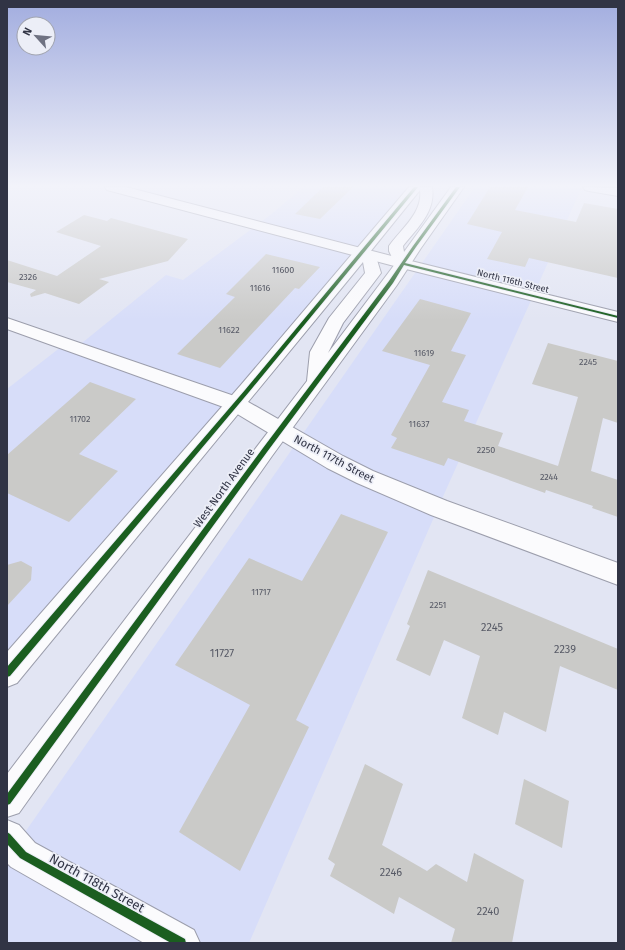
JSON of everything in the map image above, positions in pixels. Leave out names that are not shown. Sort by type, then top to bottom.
[{"type":"main road","name":"North 116th Street","points":[[280,231],[403,264],[618,317]]},
{"type":"main road","points":[[7,673],[236,404],[380,231]]},
{"type":"main road","points":[[403,264],[396,252],[396,246],[407,231]]},
{"type":"main road","name":"West North Avenue","points":[[7,800],[316,383],[426,231]]},
{"type":"main road","points":[[316,383],[319,352],[335,322],[373,273],[370,260],[362,253]]},
{"type":"main road","name":"North 117th Street","points":[[7,322],[236,404],[335,462],[401,493],[618,574]]},
{"type":"main road","name":"North 118th Street","points":[[7,837],[23,855],[181,943]]},
{"type":"shaded area","points":[[248,231],[379,231],[7,673],[7,389],[66,343],[77,347],[166,275],[183,280]]},
{"type":"shaded area","points":[[444,231],[562,231],[441,501],[249,943],[7,943],[7,858]]},
{"type":"building","points":[[160,231],[188,239],[168,261],[99,279],[109,282],[79,304],[45,293],[31,297],[30,294],[36,290],[7,282],[7,260],[57,276],[101,246],[56,232]]},
{"type":"building","points":[[499,231],[618,231],[618,278],[529,258],[525,267],[487,259],[502,232]]},
{"type":"building","points":[[266,254],[320,267],[299,289],[295,288],[220,368],[177,354],[235,297],[226,294]]},
{"type":"building","points":[[420,299],[471,313],[451,351],[466,355],[442,402],[469,410],[464,421],[503,433],[498,446],[558,466],[578,397],[532,384],[548,343],[618,361],[618,423],[603,418],[591,471],[618,480],[618,517],[592,508],[593,506],[546,490],[545,493],[448,458],[444,466],[391,448],[397,438],[391,435],[430,365],[382,351]]},
{"type":"building","points":[[90,382],[136,399],[79,454],[118,471],[69,522],[7,493],[7,455]]},
{"type":"building","points":[[341,514],[388,532],[296,720],[309,727],[240,871],[179,832],[250,705],[175,665],[249,558],[302,581]]},
{"type":"building","points":[[21,561],[32,567],[31,580],[7,606],[7,565]]},
{"type":"building","points":[[428,570],[618,649],[618,690],[560,666],[546,732],[504,712],[498,735],[462,718],[480,656],[444,640],[430,676],[396,660],[410,626],[407,624]]},
{"type":"building","points":[[365,764],[403,784],[382,845],[427,871],[436,864],[467,882],[474,853],[524,880],[512,943],[451,943],[455,929],[399,897],[394,914],[330,876],[335,864],[328,859]]},
{"type":"building","points":[[524,779],[569,801],[562,848],[515,824]]},
{"type":"cycle path","points":[[7,673],[247,391],[379,231]]},
{"type":"cycle path","points":[[7,801],[265,450],[391,282],[425,231]]},
{"type":"cycle path","points":[[403,264],[618,317]]},
{"type":"cycle path","points":[[7,837],[23,855],[181,943]]}]
